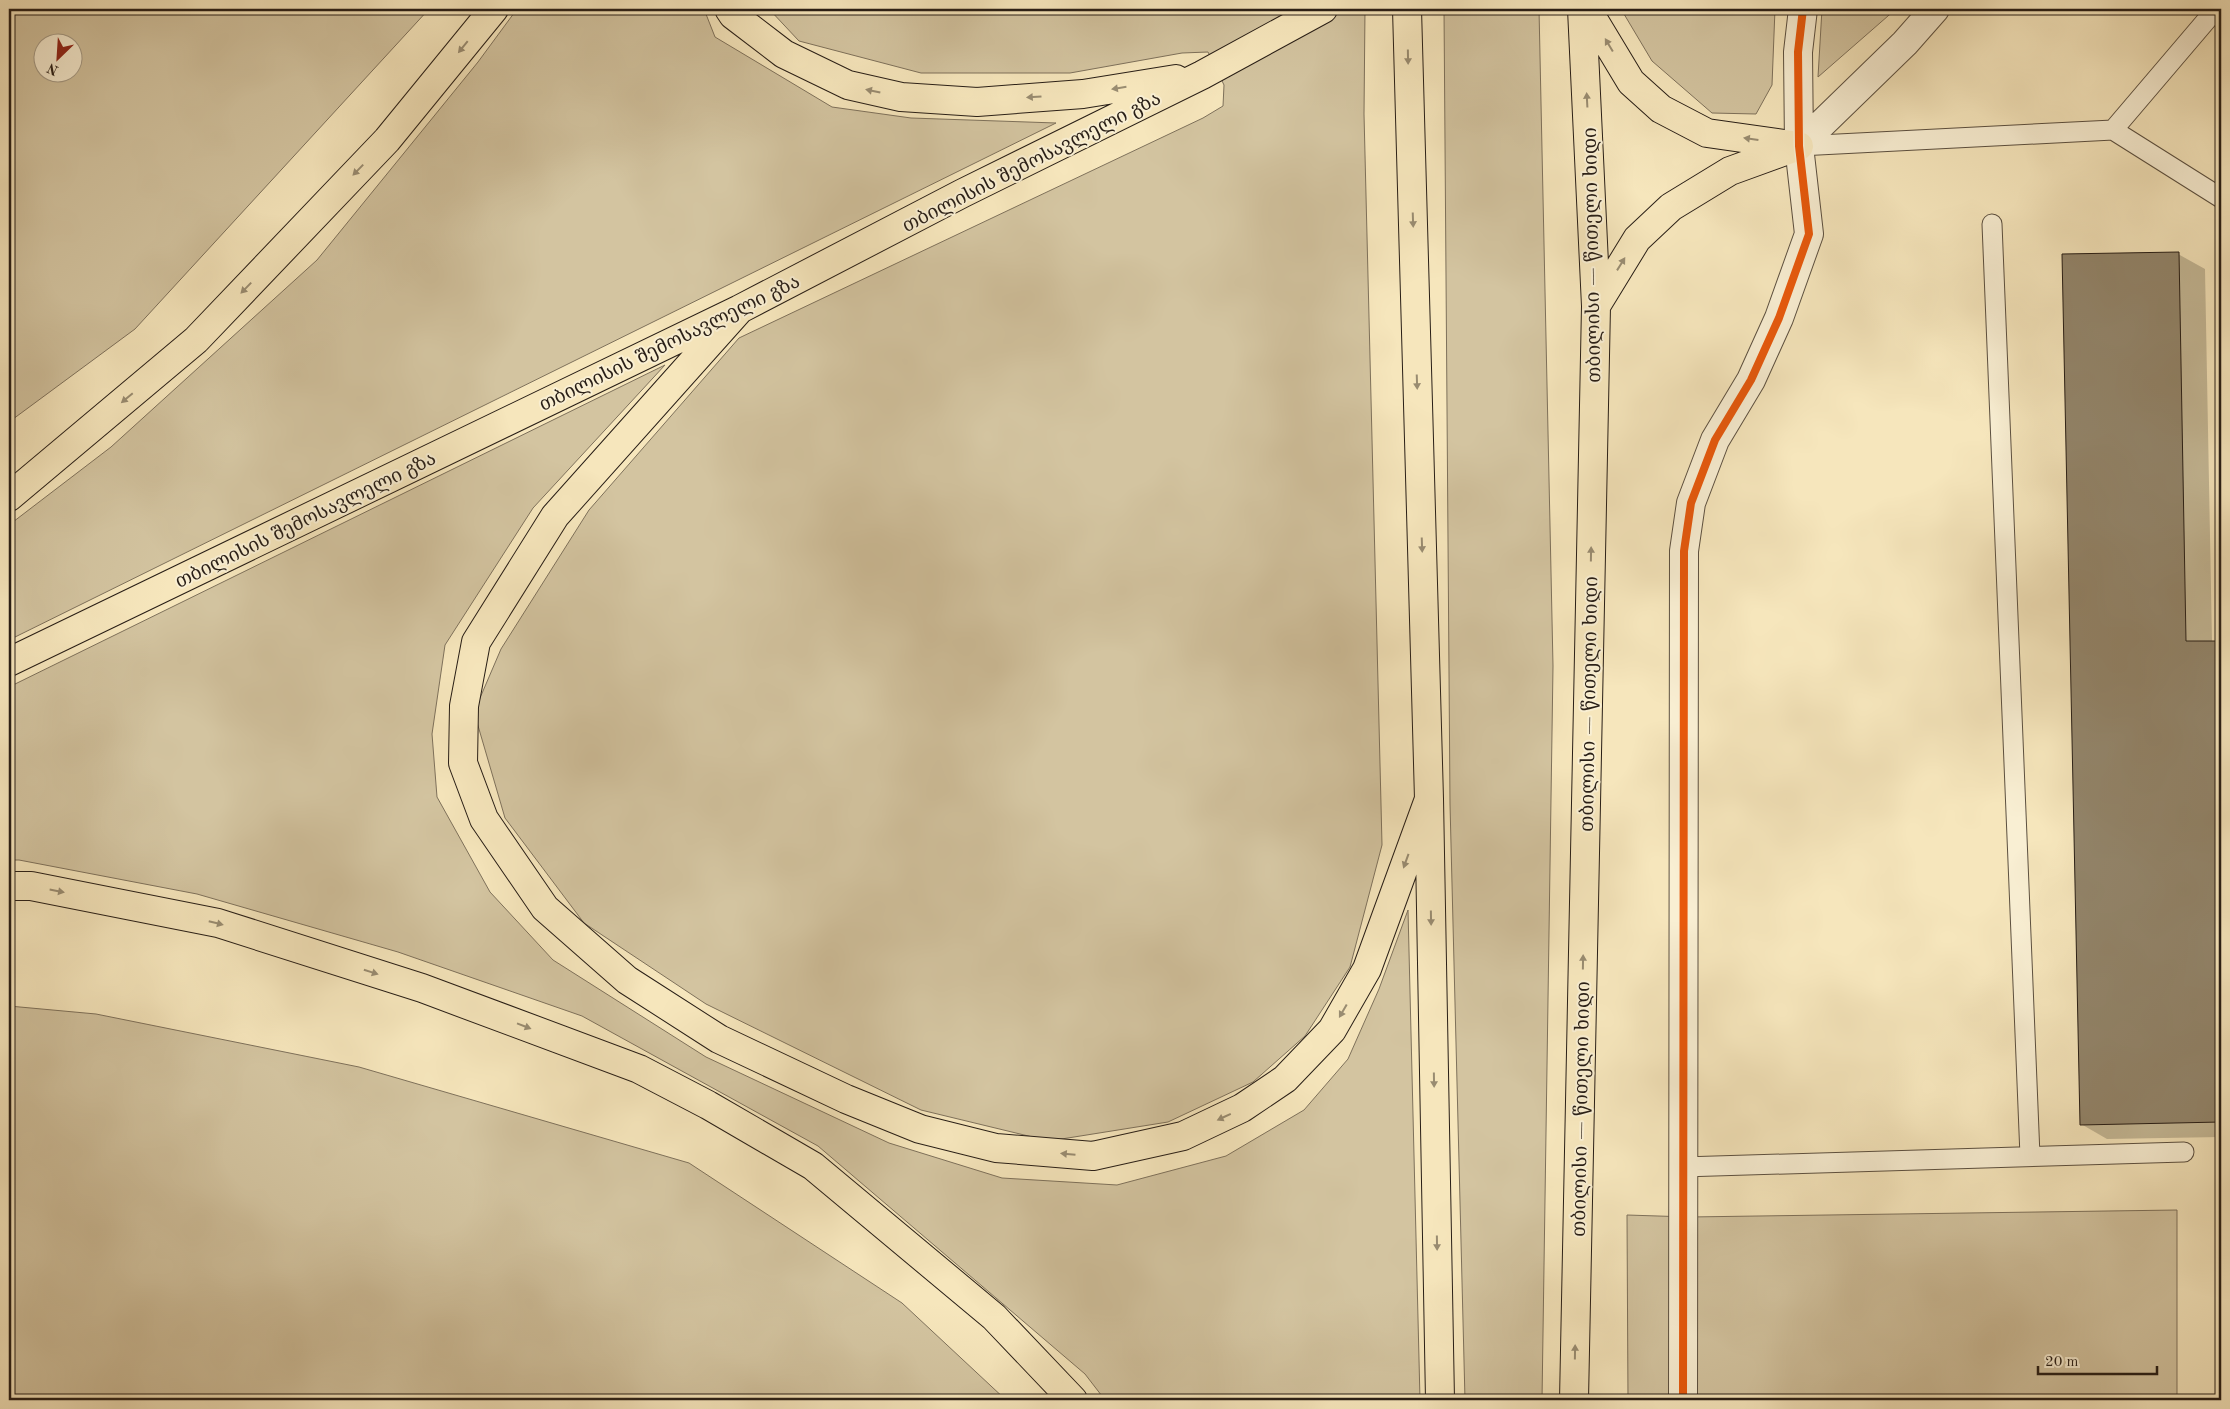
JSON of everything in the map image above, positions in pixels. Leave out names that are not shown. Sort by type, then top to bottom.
[{"type":"highway","points":[[9,497],[196,340],[387,140],[494,9]]},
{"type":"highway","points":[[729,9],[733,15],[784,54],[848,85],[901,97],[978,102],[1083,94],[1202,75]]},
{"type":"highway","name":"თბილისის შემოსავლელი გზა","points":[[9,662],[740,309],[963,193],[1202,75],[1322,9]]},
{"type":"highway","points":[[1407,9],[1429,799],[1440,1400]]},
{"type":"highway","name":"თბილისი — წითელი ხიდი","points":[[1574,1400],[1596,306],[1582,9]]},
{"type":"highway","points":[[1587,9],[1631,82],[1660,109],[1707,133],[1799,146]]},
{"type":"highway","points":[[1596,306],[1637,239],[1671,207],[1730,171],[1799,146]]},
{"type":"highway","points":[[740,309],[555,516],[476,642],[464,706],[463,763],[484,819],[545,908],[627,980],[719,1039],[846,1099],[920,1129],[996,1148],[1093,1156],[1183,1136],[1242,1108],[1285,1079],[1332,1030],[1367,969],[1429,799]]},
{"type":"highway","points":[[9,886],[31,886],[218,923],[422,988],[639,1069],[708,1104],[813,1166],[994,1317],[1073,1400]]},
{"type":"street","points":[[1683,1400],[1684,551],[1691,503],[1715,440],[1750,380],[1779,318],[1808,234],[1799,146],[1798,52],[1803,9]]},
{"type":"street","points":[[1799,146],[1905,43],[1935,9]]},
{"type":"lane","points":[[2113,130],[2216,9]]},
{"type":"lane","points":[[1799,146],[2113,130],[2221,198]]},
{"type":"lane","points":[[1992,224],[2030,1156]]},
{"type":"lane","points":[[1682,1167],[2184,1152]]},
{"type":"shaded area","points":[[9,9],[429,9],[135,329],[9,422]]},
{"type":"shaded area","points":[[517,9],[704,9],[715,37],[832,107],[911,118],[1056,123],[9,640],[9,525],[111,447],[317,260],[478,62]]},
{"type":"shaded area","points":[[769,9],[1365,9],[1364,114],[1382,845],[1350,967],[1305,1036],[1253,1082],[1168,1122],[1049,1141],[921,1110],[706,1004],[584,923],[505,818],[474,712],[501,649],[589,510],[739,338],[1203,118],[1223,106],[1224,85],[1208,52],[1182,53],[1070,73],[921,73],[799,41]]},
{"type":"shaded area","points":[[1444,9],[1539,9],[1553,666],[1542,1400],[1465,1400],[1450,804]]},
{"type":"shaded area","points":[[1621,9],[1775,9],[1772,85],[1756,114],[1712,113],[1652,61]]},
{"type":"shaded area","points":[[1822,9],[1896,9],[1818,77]]},
{"type":"shaded area","points":[[665,365],[533,508],[445,645],[432,734],[437,797],[490,892],[553,960],[706,1057],[889,1143],[1002,1178],[1117,1185],[1226,1156],[1304,1110],[1348,1059],[1379,989],[1408,910],[1420,1400],[1105,1400],[1085,1374],[818,1146],[582,1016],[398,952],[197,894],[19,860],[9,860],[9,687]]},
{"type":"shaded area","points":[[9,1006],[96,1014],[359,1067],[689,1163],[902,1303],[1006,1400],[9,1400]]},
{"type":"shaded area","points":[[2177,1210],[2177,1400],[1628,1400],[1627,1215],[1689,1217]]},
{"type":"building","points":[[2179,252],[2186,641],[2221,641],[2221,1122],[2080,1125],[2062,254]]},
{"type":"cycle path","points":[[1683,1400],[1684,551],[1691,503],[1715,440],[1751,380],[1779,318],[1809,234],[1799,146],[1798,52],[1803,9]]}]
